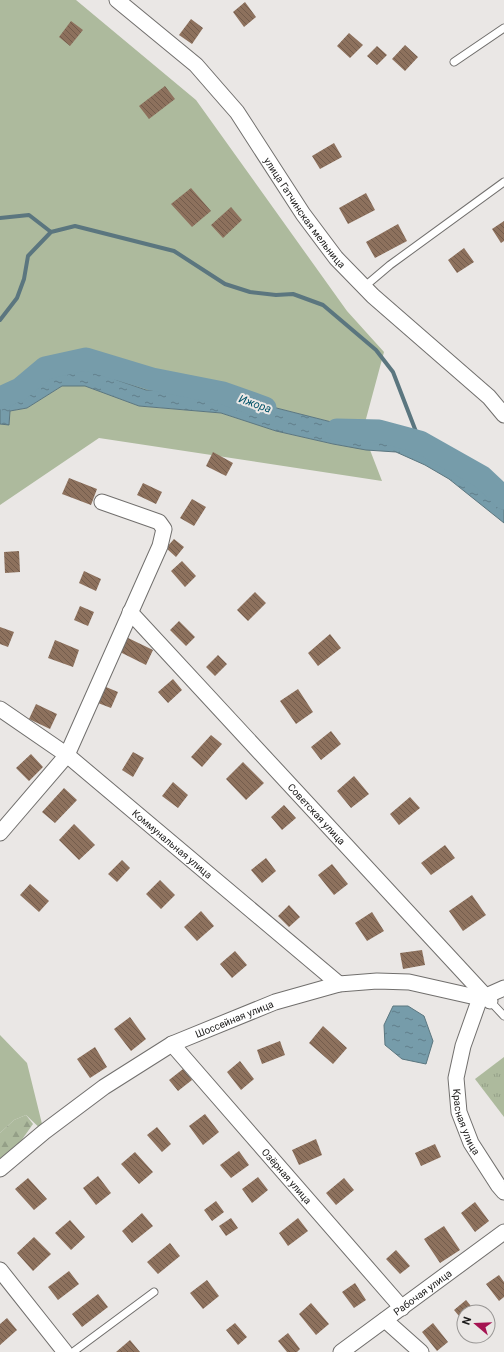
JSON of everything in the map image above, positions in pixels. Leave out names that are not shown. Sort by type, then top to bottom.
[{"type":"street","name":"улица Гатчинская мельница","points":[[117,0],[196,64],[237,112],[302,214],[336,258],[373,296],[489,397],[504,415]]},
{"type":"street","points":[[0,833],[67,755],[160,546],[164,529],[159,522],[102,502]]},
{"type":"street","name":"Советская улица","points":[[130,612],[485,998]]},
{"type":"street","name":"Коммунальная улица","points":[[0,709],[67,755],[339,984]]},
{"type":"street","name":"Шоссейная улица","points":[[0,1169],[44,1132],[104,1087],[172,1044],[274,1002],[339,984],[377,981],[409,982],[485,998]]},
{"type":"street","points":[[485,998],[504,988]]},
{"type":"street","name":"Красная улица","points":[[485,998],[463,1046],[456,1078],[459,1112],[471,1143],[504,1192]]},
{"type":"street","name":"Озёрная улица","points":[[172,1044],[402,1308]]},
{"type":"street","name":"Рабочая улица","points":[[341,1352],[504,1232]]},
{"type":"street","points":[[0,1270],[65,1352]]},
{"type":"street","points":[[386,1320],[421,1352]]},
{"type":"lane","points":[[454,62],[504,28]]},
{"type":"lane","points":[[364,287],[390,265],[504,182]]},
{"type":"lane","name":"Советская улица","points":[[485,998],[504,1016]]},
{"type":"lane","points":[[73,1352],[154,1292]]},
{"type":"green space","points":[[0,0],[76,0],[196,100],[347,311],[384,352],[363,430],[241,399],[208,393],[146,390],[117,380],[89,365],[52,369],[0,394]]},
{"type":"green space","points":[[62,386],[86,386],[139,406],[221,413],[276,431],[333,444],[370,450],[382,481],[99,438],[0,505],[0,424],[9,424],[10,411],[27,408]]},
{"type":"green space","points":[[0,1035],[27,1063],[44,1132],[26,1115],[14,1120],[0,1133]]},
{"type":"green space","points":[[504,1057],[504,1117],[475,1079]]},
{"type":"green space","points":[[26,1115],[33,1124],[21,1141],[0,1160],[0,1133],[14,1120]]},
{"type":"water","points":[[89,365],[117,380],[146,390],[208,393],[241,399],[363,430],[391,435],[437,451],[490,474],[504,492],[504,523],[449,479],[425,465],[396,452],[366,450],[333,444],[276,431],[221,413],[139,406],[85,386],[62,386],[27,408],[10,411],[9,425],[0,424],[0,394],[52,369]]},
{"type":"water","points":[[393,1006],[408,1006],[424,1016],[433,1041],[426,1064],[402,1059],[385,1045],[384,1025]]},
{"type":"building","points":[[245,2],[256,17],[244,27],[233,12]]},
{"type":"building","points":[[191,19],[203,28],[192,44],[179,35]]},
{"type":"building","points":[[71,21],[83,30],[70,46],[59,37]]},
{"type":"building","points":[[349,33],[363,45],[350,58],[337,46]]},
{"type":"building","points":[[405,45],[418,57],[405,71],[392,59]]},
{"type":"building","points":[[377,46],[387,55],[377,65],[367,56]]},
{"type":"building","points":[[165,86],[175,99],[149,119],[139,106]]},
{"type":"building","points":[[334,143],[342,157],[320,169],[312,156]]},
{"type":"building","points":[[191,188],[211,211],[192,227],[171,204]]},
{"type":"building","points":[[366,193],[375,210],[348,224],[339,208]]},
{"type":"building","points":[[231,207],[242,220],[223,238],[211,225]]},
{"type":"building","points":[[504,221],[504,241],[501,243],[492,229]]},
{"type":"building","points":[[398,224],[407,241],[375,258],[366,242]]},
{"type":"building","points":[[464,248],[474,262],[457,273],[448,260]]},
{"type":"building","points":[[213,452],[233,463],[226,476],[206,466]]},
{"type":"building","points":[[69,478],[97,489],[91,505],[62,494]]},
{"type":"building","points":[[143,483],[162,492],[156,504],[137,495]]},
{"type":"building","points":[[192,499],[206,507],[194,526],[180,518]]},
{"type":"building","points":[[174,539],[184,547],[176,557],[166,548]]},
{"type":"building","points":[[19,551],[20,572],[5,573],[4,552]]},
{"type":"building","points":[[182,561],[196,576],[185,587],[171,571]]},
{"type":"building","points":[[84,571],[101,579],[96,591],[79,583]]},
{"type":"building","points":[[255,592],[266,603],[248,621],[237,610]]},
{"type":"building","points":[[80,606],[94,612],[88,626],[74,620]]},
{"type":"building","points":[[179,621],[195,637],[186,646],[170,630]]},
{"type":"building","points":[[0,627],[14,632],[8,647],[0,644]]},
{"type":"building","points":[[330,634],[341,648],[318,666],[308,653]]},
{"type":"building","points":[[126,637],[153,650],[146,665],[118,651]]},
{"type":"building","points":[[55,640],[79,650],[73,667],[48,658]]},
{"type":"building","points":[[218,655],[227,664],[215,676],[206,667]]},
{"type":"building","points":[[173,679],[182,690],[168,703],[158,692]]},
{"type":"building","points":[[106,687],[118,692],[111,708],[98,703]]},
{"type":"building","points":[[298,689],[313,712],[296,724],[280,701]]},
{"type":"building","points":[[36,704],[57,714],[50,729],[29,719]]},
{"type":"building","points":[[331,731],[341,744],[321,760],[311,747]]},
{"type":"building","points":[[211,735],[222,744],[202,767],[191,757]]},
{"type":"building","points":[[133,752],[144,758],[133,777],[122,770]]},
{"type":"building","points":[[31,754],[43,767],[29,781],[16,768]]},
{"type":"building","points":[[243,762],[264,783],[246,800],[226,779]]},
{"type":"building","points":[[354,776],[369,794],[351,808],[337,791]]},
{"type":"building","points":[[173,782],[188,795],[178,808],[162,796]]},
{"type":"building","points":[[64,788],[77,800],[55,823],[42,812]]},
{"type":"building","points":[[410,797],[420,808],[399,825],[390,814]]},
{"type":"building","points":[[284,805],[296,818],[282,830],[271,817]]},
{"type":"building","points":[[74,824],[95,845],[79,860],[59,840]]},
{"type":"building","points":[[445,845],[455,858],[431,875],[421,863]]},
{"type":"building","points":[[266,858],[276,871],[262,883],[251,870]]},
{"type":"building","points":[[122,860],[130,868],[117,882],[108,874]]},
{"type":"building","points":[[332,864],[348,884],[334,895],[318,875]]},
{"type":"building","points":[[160,880],[175,895],[161,909],[146,894]]},
{"type":"building","points":[[30,884],[49,901],[39,912],[20,895]]},
{"type":"building","points":[[472,895],[486,915],[463,931],[449,911]]},
{"type":"building","points":[[289,905],[300,917],[289,927],[278,916]]},
{"type":"building","points":[[201,911],[214,926],[197,941],[184,927]]},
{"type":"building","points":[[372,912],[384,931],[367,941],[355,923]]},
{"type":"building","points":[[422,950],[425,965],[403,969],[400,953]]},
{"type":"building","points":[[235,951],[247,965],[232,978],[220,964]]},
{"type":"building","points":[[130,1017],[146,1039],[131,1051],[114,1029]]},
{"type":"building","points":[[323,1026],[347,1048],[333,1064],[309,1043]]},
{"type":"building","points":[[280,1041],[285,1055],[262,1064],[257,1050]]},
{"type":"building","points":[[95,1047],[107,1067],[90,1078],[77,1059]]},
{"type":"building","points":[[240,1061],[254,1079],[241,1090],[227,1072]]},
{"type":"building","points":[[183,1069],[192,1080],[178,1091],[169,1080]]},
{"type":"building","points":[[205,1114],[219,1132],[203,1145],[189,1126]]},
{"type":"building","points":[[157,1127],[171,1144],[162,1152],[147,1135]]},
{"type":"building","points":[[316,1139],[322,1155],[299,1165],[292,1150]]},
{"type":"building","points":[[435,1144],[441,1157],[421,1166],[415,1153]]},
{"type":"building","points":[[239,1151],[249,1165],[231,1178],[220,1165]]},
{"type":"building","points":[[135,1152],[153,1172],[139,1184],[121,1164]]},
{"type":"building","points":[[98,1176],[111,1193],[96,1205],[83,1188]]},
{"type":"building","points":[[258,1177],[268,1190],[252,1203],[242,1189]]},
{"type":"building","points":[[28,1178],[47,1199],[34,1210],[15,1189]]},
{"type":"building","points":[[344,1178],[354,1190],[336,1205],[326,1193]]},
{"type":"building","points":[[216,1201],[224,1212],[212,1221],[204,1210]]},
{"type":"building","points":[[475,1202],[489,1221],[475,1232],[461,1213]]},
{"type":"building","points":[[142,1213],[153,1226],[132,1243],[122,1231]]},
{"type":"building","points":[[231,1218],[238,1228],[226,1236],[219,1226]]},
{"type":"building","points":[[298,1218],[308,1231],[288,1246],[279,1233]]},
{"type":"building","points":[[70,1220],[85,1237],[71,1250],[55,1233]]},
{"type":"building","points":[[444,1226],[460,1250],[440,1263],[424,1239]]},
{"type":"building","points":[[34,1237],[51,1254],[33,1271],[17,1253]]},
{"type":"building","points":[[170,1243],[180,1256],[158,1274],[147,1262]]},
{"type":"building","points":[[396,1250],[410,1266],[400,1274],[386,1259]]},
{"type":"building","points":[[69,1271],[79,1284],[58,1300],[48,1287]]},
{"type":"building","points":[[499,1275],[504,1282],[504,1297],[499,1301],[486,1284]]},
{"type":"building","points":[[207,1280],[219,1296],[203,1309],[190,1293]]},
{"type":"building","points":[[355,1283],[366,1300],[354,1308],[342,1292]]},
{"type":"building","points":[[98,1294],[108,1307],[82,1327],[72,1314]]},
{"type":"building","points":[[466,1300],[469,1304],[461,1304]]},
{"type":"building","points":[[311,1303],[329,1324],[316,1335],[299,1314]]},
{"type":"building","points":[[7,1318],[17,1330],[0,1345],[0,1324]]},
{"type":"building","points":[[235,1323],[247,1337],[238,1345],[226,1330]]},
{"type":"building","points":[[433,1323],[448,1342],[437,1351],[422,1332]]},
{"type":"building","points":[[288,1333],[300,1349],[297,1352],[287,1352],[278,1341]]},
{"type":"building","points":[[130,1340],[140,1352],[116,1352]]},
{"type":"waterway","points":[[0,218],[29,215],[51,232]]},
{"type":"waterway","points":[[0,320],[17,298],[24,279],[28,256],[51,232],[75,226],[174,251],[225,284],[250,292],[276,295],[293,294],[323,305],[376,350],[393,372],[420,442]]},
{"type":"waterway","name":"Ижора","points":[[0,398],[20,389],[45,368],[86,359],[152,379],[223,393],[265,408]]},
{"type":"waterway","name":"Ижора","points":[[337,430],[379,431],[420,442],[482,477],[504,498]]}]
